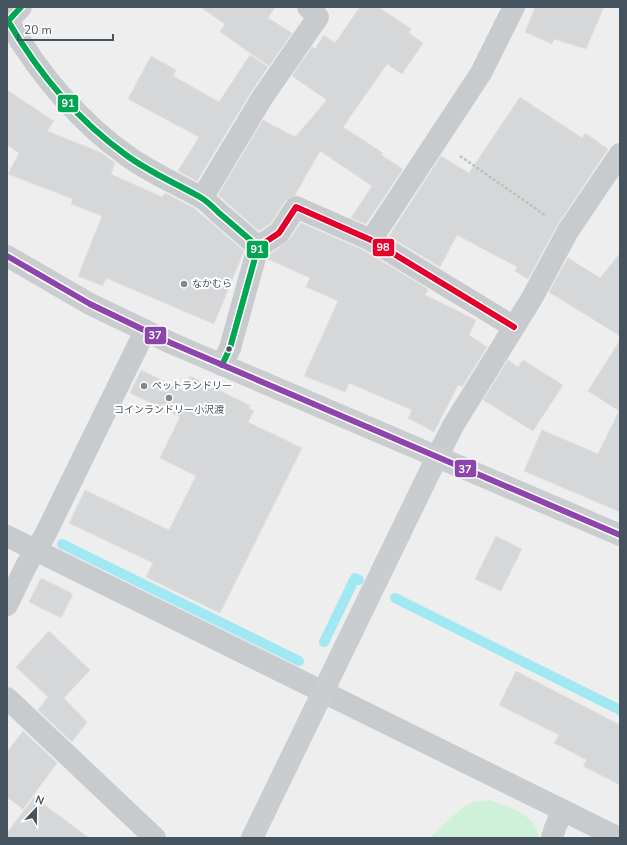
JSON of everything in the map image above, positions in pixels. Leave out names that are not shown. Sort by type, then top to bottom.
[{"type":"main road","points":[[7,256],[90,304],[145,331],[620,535]]},
{"type":"main road","points":[[252,838],[438,457]]},
{"type":"street","points":[[21,7],[8,21],[26,53],[48,82],[72,109],[98,134],[127,156],[158,175],[202,198],[258,247]]},
{"type":"street","points":[[202,198],[262,98],[318,17],[308,7]]},
{"type":"street","points":[[371,240],[481,73],[514,7]]},
{"type":"street","points":[[438,457],[454,424],[532,298],[568,231],[620,154]]},
{"type":"street","points":[[222,365],[230,348],[258,247],[279,233],[296,207],[371,240],[514,327]]},
{"type":"street","points":[[7,605],[45,535],[145,331]]},
{"type":"street","points":[[7,536],[324,691],[619,838]]},
{"type":"street","points":[[7,698],[155,838]]},
{"type":"street","points":[[552,838],[563,810]]},
{"type":"path","points":[[436,140],[568,231]]},
{"type":"green space","points":[[489,800],[505,805],[527,817],[537,830],[539,838],[429,838],[462,808],[473,802]]},
{"type":"building","points":[[200,7],[275,7],[268,18],[292,33],[269,66],[220,32],[225,24]]},
{"type":"building","points":[[360,7],[378,7],[411,29],[409,33],[423,43],[402,74],[387,64],[343,127],[383,153],[381,155],[403,169],[366,224],[351,218],[372,186],[320,151],[295,195],[286,200],[270,224],[259,231],[218,195],[263,120],[295,137],[327,100],[292,76],[312,47],[315,49],[324,35],[335,43]]},
{"type":"building","points":[[535,7],[604,7],[586,49],[554,39],[552,44],[525,32]]},
{"type":"building","points":[[250,55],[268,67],[251,92],[197,181],[178,171],[199,137],[128,99],[151,56],[176,70],[173,76],[219,102]]},
{"type":"building","points":[[7,90],[54,121],[47,131],[102,153],[115,163],[111,174],[162,197],[165,193],[194,208],[244,251],[214,324],[106,278],[103,286],[78,276],[102,216],[71,204],[73,199],[8,174],[19,153],[7,145]]},
{"type":"building","points":[[520,97],[582,138],[585,133],[608,149],[558,224],[528,279],[515,271],[517,267],[457,235],[440,267],[389,236],[441,156],[469,173]]},
{"type":"building","points":[[301,223],[365,251],[428,289],[425,295],[476,320],[469,335],[487,347],[462,387],[458,385],[434,432],[408,418],[412,410],[349,383],[345,392],[304,376],[338,301],[306,287],[310,278],[268,259],[269,255],[289,240]]},
{"type":"building","points":[[620,253],[620,336],[549,292],[568,258],[600,278]]},
{"type":"building","points":[[620,340],[620,512],[524,471],[542,430],[598,454],[619,411],[588,391]]},
{"type":"building","points":[[508,360],[518,367],[523,360],[563,385],[533,431],[483,400]]},
{"type":"building","points":[[141,370],[184,391],[190,376],[251,406],[249,408],[254,411],[248,422],[302,448],[220,613],[146,577],[153,563],[69,523],[85,490],[169,530],[196,476],[160,458],[180,417],[130,393]]},
{"type":"building","points":[[496,536],[522,549],[501,591],[475,579]]},
{"type":"building","points":[[41,578],[73,594],[61,618],[29,602]]},
{"type":"building","points":[[49,631],[90,670],[64,698],[87,722],[72,742],[38,710],[48,697],[16,667]]},
{"type":"building","points":[[516,671],[620,725],[620,785],[583,766],[587,760],[554,743],[559,735],[499,705]]},
{"type":"building","points":[[23,731],[57,763],[23,809],[7,797],[7,752]]},
{"type":"building","points":[[34,797],[89,838],[7,838],[7,833]]},
{"type":"waterway","points":[[62,544],[299,661]]},
{"type":"waterway","points":[[324,642],[355,578],[359,580]]},
{"type":"waterway","points":[[395,598],[620,710]]},
{"type":"transit line","name":"91","points":[[21,7],[8,21],[32,59],[75,111],[126,155],[153,172],[205,200],[258,247],[230,348],[222,365]]},
{"type":"transit line","name":"98","points":[[258,247],[279,233],[296,207],[371,240],[514,327]]},
{"type":"transit line","name":"37","points":[[7,256],[90,304],[171,343],[620,535]]},
{"type":"place","name":"なかむら","points":[[184,284]]},
{"type":"place","name":"ペットランドリー","points":[[144,386]]},
{"type":"place","name":"コインランドリー小沢渡","points":[[169,398]]}]
